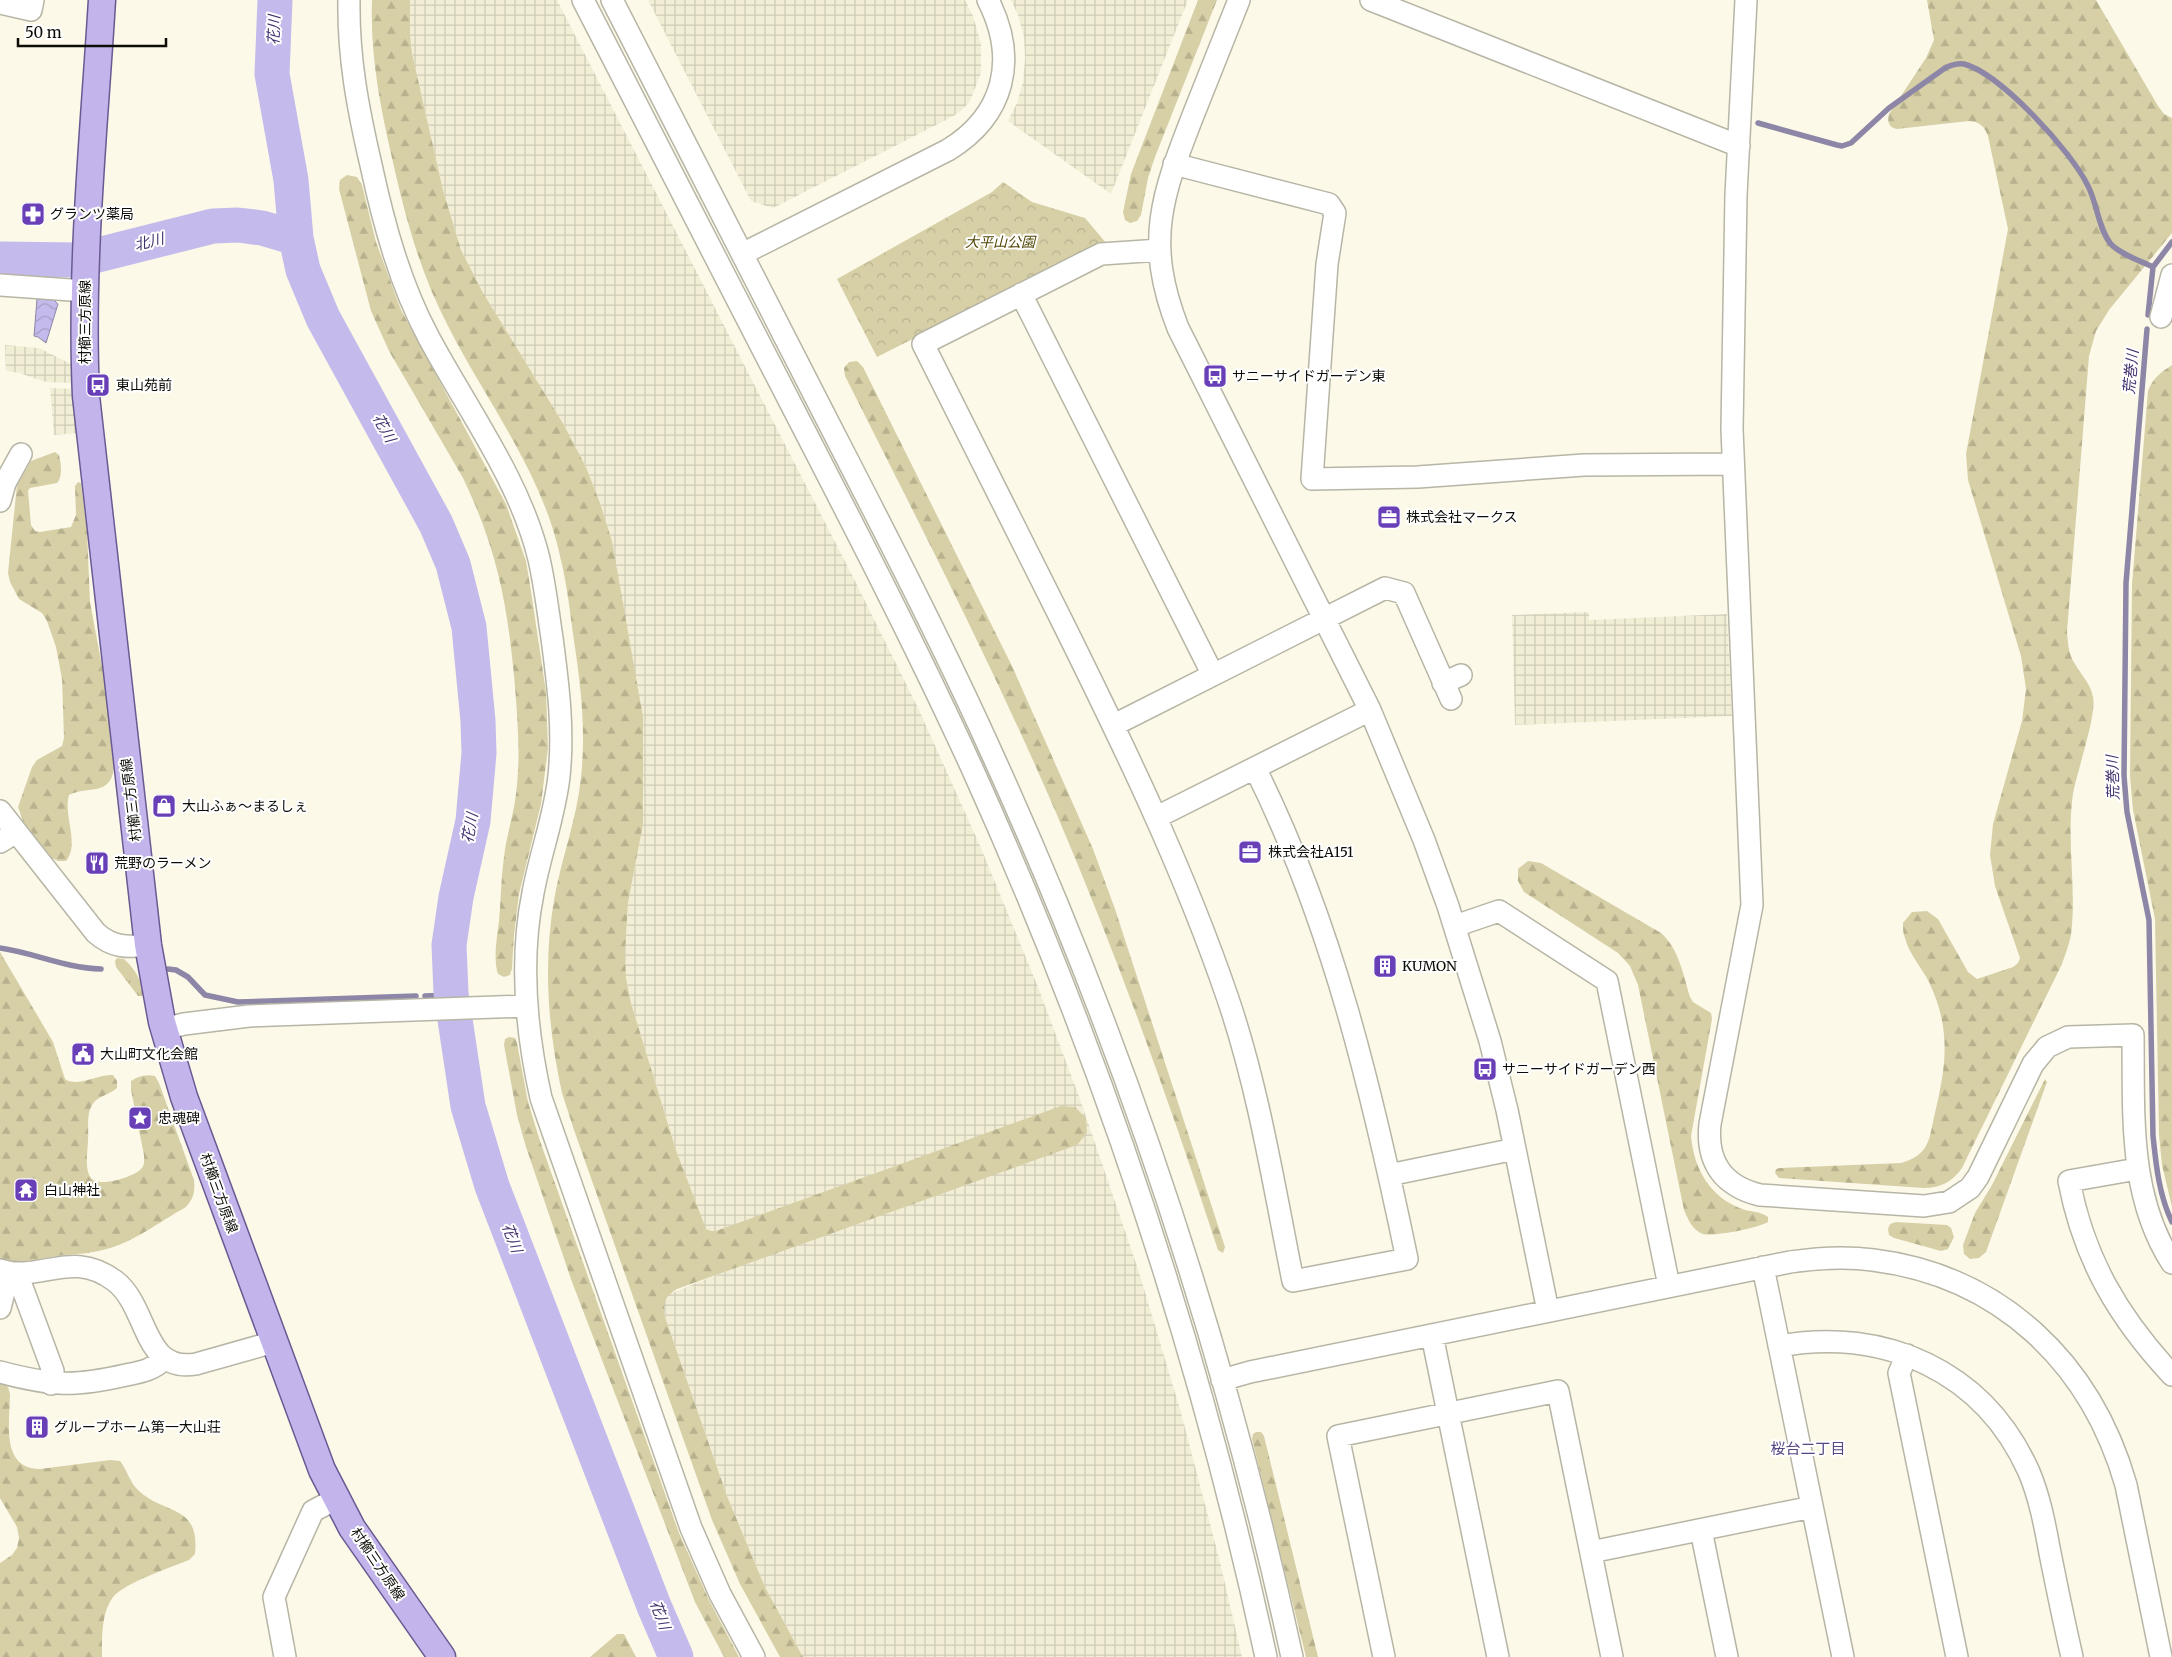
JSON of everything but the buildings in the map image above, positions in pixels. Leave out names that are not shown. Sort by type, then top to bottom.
[{"type":"main road","name":"村櫛三方原線","points":[[102,0],[87,242],[84,358],[89,434],[148,945],[164,1029],[184,1097],[310,1440],[336,1499],[370,1555],[442,1657]]},
{"type":"street","points":[[0,3],[31,10],[33,0]]},
{"type":"street","points":[[350,0],[350,53],[354,82],[380,205],[391,247],[413,305],[428,336],[518,499],[536,550],[544,589],[559,690],[561,749],[554,807],[531,904],[527,937],[527,1006],[532,1058],[541,1098],[553,1137],[691,1528],[720,1594],[754,1657]]},
{"type":"street","points":[[583,0],[907,632],[968,760],[1032,908],[1110,1112],[1164,1274],[1225,1483],[1266,1657]]},
{"type":"street","points":[[612,0],[930,621],[1025,829],[1087,978],[1140,1122],[1182,1248],[1222,1380],[1260,1523],[1292,1657]]},
{"type":"street","points":[[742,254],[948,150],[978,128],[989,113],[997,96],[1003,78],[1005,59],[999,22],[988,0]]},
{"type":"street","points":[[1239,0],[1174,164],[1163,205],[1160,250],[1165,288],[1178,328],[1370,710],[1424,840],[1455,926],[1490,1041],[1515,1149],[1548,1311]]},
{"type":"street","points":[[1372,0],[1739,146]]},
{"type":"street","points":[[1746,0],[1736,205],[1732,464],[1752,905],[1710,1124],[1709,1142],[1713,1160],[1719,1171],[1737,1187],[1760,1195],[1936,1206],[1960,1196],[1978,1177],[2033,1064],[2048,1047],[2068,1037],[2133,1035],[2134,1136],[2137,1169],[2142,1196],[2152,1225],[2172,1263]]},
{"type":"street","points":[[1174,164],[1329,204],[1335,213],[1327,264],[1312,479],[1418,477],[1584,465],[1732,464]]},
{"type":"street","points":[[1160,250],[1101,254],[923,344],[1114,725],[1156,817],[1205,934],[1229,1002],[1249,1072],[1293,1282],[1407,1259],[1366,1075],[1330,957],[1280,824],[1254,768]]},
{"type":"street","points":[[2161,317],[2172,276]]},
{"type":"street","points":[[0,285],[85,284]]},
{"type":"street","points":[[1021,294],[1213,675]]},
{"type":"street","points":[[0,501],[5,483],[21,454]]},
{"type":"street","points":[[1114,725],[1385,588],[1404,594],[1452,685]]},
{"type":"street","points":[[1156,817],[1370,710]]},
{"type":"street","points":[[0,811],[8,837],[96,933],[122,947],[148,945]]},
{"type":"street","points":[[1455,926],[1499,911],[1607,981],[1669,1286]]},
{"type":"street","points":[[164,1029],[184,1024],[249,1016],[527,1006]]},
{"type":"street","points":[[1389,1175],[1515,1149]]},
{"type":"street","points":[[2137,1169],[2069,1181],[2075,1214],[2086,1246],[2107,1291],[2130,1326],[2172,1375]]},
{"type":"street","points":[[1222,1380],[1250,1372],[1790,1262],[1845,1258],[1872,1260],[1926,1271],[1952,1281],[2001,1307],[2045,1342],[2063,1362],[2095,1407],[2118,1458],[2126,1485],[2161,1657]]},
{"type":"street","points":[[10,1272],[75,1266],[103,1274],[116,1281],[134,1304],[156,1352],[174,1364],[185,1366],[196,1364],[274,1342]]},
{"type":"street","points":[[1763,1267],[1843,1657]]},
{"type":"street","points":[[0,1308],[10,1272]]},
{"type":"street","points":[[10,1272],[22,1287],[53,1370],[51,1384]]},
{"type":"street","points":[[1432,1335],[1498,1657]]},
{"type":"street","points":[[1779,1346],[1804,1341],[1846,1341],[1879,1346],[1907,1355],[1934,1368],[1969,1392],[1987,1409],[2018,1450],[2038,1496],[2072,1657]]},
{"type":"street","points":[[1907,1355],[1899,1373],[1957,1657]]},
{"type":"street","points":[[0,1372],[51,1384],[70,1384],[103,1380],[155,1369],[164,1359]]},
{"type":"street","points":[[1384,1657],[1338,1436],[1558,1390],[1612,1657]]},
{"type":"street","points":[[284,1657],[274,1597],[313,1511],[336,1499]]},
{"type":"street","points":[[1591,1552],[1812,1507]]},
{"type":"street","points":[[1701,1530],[1727,1657]]},
{"type":"shaded area","points":[[410,0],[557,0],[852,575],[919,710],[981,848],[1038,987],[1080,1099],[1139,1272],[1182,1416],[1220,1562],[1242,1657],[803,1657],[765,1587],[727,1496],[665,1317],[663,1304],[667,1295],[721,1273],[676,1150],[631,1003],[626,978],[625,953],[628,903],[639,846],[644,800],[612,541],[586,467],[564,425],[482,291],[461,250],[443,190],[412,53]]},
{"type":"shaded area","points":[[648,0],[965,0],[973,16],[981,44],[981,73],[970,101],[961,111],[773,208],[751,201]]},
{"type":"shaded area","points":[[1011,0],[1188,0],[1111,194],[1008,121],[1017,103],[1023,82],[1025,59],[1024,37],[1018,15]]},
{"type":"shaded area","points":[[5,345],[39,348],[71,364],[72,383],[46,382],[19,373],[6,371]]},
{"type":"shaded area","points":[[50,388],[72,389],[76,433],[54,435]]},
{"type":"shaded area","points":[[1589,612],[1589,620],[1727,614],[1732,716],[1515,725],[1512,615]]},
{"type":"green space","points":[[372,0],[410,0],[412,53],[443,190],[461,250],[482,291],[564,425],[586,467],[612,541],[643,717],[643,824],[628,903],[625,953],[626,978],[631,1003],[676,1150],[706,1229],[716,1231],[1061,1106],[1075,1107],[1086,1118],[1087,1133],[1077,1145],[677,1289],[665,1301],[665,1317],[727,1496],[765,1587],[803,1657],[780,1657],[740,1584],[712,1520],[562,1093],[550,1021],[549,949],[554,900],[579,793],[583,743],[581,692],[566,588],[552,525],[540,495],[512,438],[448,326],[429,286],[414,244],[397,180],[380,99],[374,60]]},
{"type":"green space","points":[[1198,0],[1217,0],[1155,157],[1148,178],[1141,215],[1137,221],[1130,223],[1125,220],[1123,212],[1131,174]]},
{"type":"green space","points":[[1927,0],[2096,0],[2158,106],[2164,114],[2172,118],[2172,233],[2109,310],[2096,331],[2089,356],[2067,631],[2071,656],[2090,688],[2093,705],[2092,717],[2075,784],[2071,812],[2073,917],[2070,939],[2062,964],[1962,1168],[1946,1183],[1936,1187],[1924,1188],[1779,1178],[1775,1173],[1776,1169],[1780,1168],[1901,1163],[1917,1156],[1926,1146],[1931,1134],[1942,1082],[1945,1049],[1944,1033],[1936,1000],[1929,982],[1909,950],[1904,935],[1903,923],[1912,912],[1927,911],[1938,919],[1968,972],[1977,979],[2013,967],[2020,958],[1995,886],[1990,855],[1993,824],[2022,721],[2026,689],[2021,656],[1968,480],[1966,454],[2008,229],[1988,136],[1981,125],[1969,121],[1897,129],[1889,124],[1889,114],[1926,58],[1934,40]]},
{"type":"green space","points":[[347,175],[357,177],[362,185],[376,242],[401,310],[506,504],[526,561],[546,692],[548,748],[541,804],[519,894],[512,968],[510,975],[504,977],[498,974],[496,948],[503,865],[517,787],[518,758],[515,687],[505,605],[485,530],[463,478],[389,351],[371,311],[339,189],[340,180]]},
{"type":"green space","name":"大平山公園","points":[[1003,182],[1032,202],[1085,218],[1107,244],[1099,245],[877,357],[837,279],[992,192]]},
{"type":"green space","points":[[857,361],[863,367],[1012,666],[1093,849],[1115,909],[1225,1247],[1223,1253],[1218,1250],[1142,1031],[1101,923],[1033,759],[981,649],[845,376],[844,368],[849,362]]},
{"type":"green space","points":[[2172,365],[2172,1207],[2162,1165],[2159,1135],[2155,919],[2133,810],[2130,776],[2132,584],[2148,391],[2157,376]]},
{"type":"green space","points":[[55,452],[59,455],[61,466],[61,473],[57,483],[30,488],[28,491],[31,525],[35,531],[40,532],[71,527],[76,515],[75,486],[78,482],[81,483],[87,531],[90,602],[104,677],[114,768],[112,777],[103,787],[69,795],[68,812],[72,846],[66,861],[58,861],[52,858],[23,821],[18,807],[32,767],[37,760],[62,746],[64,738],[62,679],[56,647],[47,621],[42,613],[19,599],[10,582],[8,573],[17,485],[31,461]]},
{"type":"green space","points":[[1528,861],[1541,863],[1661,933],[1667,939],[1680,962],[1690,997],[1693,1002],[1711,1013],[1712,1019],[1691,1136],[1696,1160],[1706,1180],[1721,1197],[1742,1209],[1765,1215],[1768,1217],[1768,1222],[1755,1227],[1708,1235],[1699,1232],[1691,1224],[1684,1210],[1638,985],[1630,966],[1618,953],[1524,892],[1518,881],[1518,869]]},
{"type":"green space","points":[[0,952],[53,1042],[65,1079],[75,1082],[113,1075],[117,1081],[117,1088],[94,1102],[89,1113],[87,1165],[91,1178],[95,1181],[108,1182],[116,1180],[137,1172],[142,1167],[144,1155],[131,1090],[131,1081],[142,1076],[151,1075],[155,1076],[159,1083],[194,1180],[193,1195],[186,1207],[146,1232],[114,1247],[28,1261],[15,1262],[0,1259]]},
{"type":"green space","points":[[117,958],[124,959],[135,971],[140,980],[142,996],[138,996],[116,967],[115,961]]},
{"type":"green space","points":[[509,1037],[515,1038],[517,1043],[528,1102],[540,1141],[679,1533],[709,1600],[739,1657],[724,1657],[695,1602],[572,1282],[517,1115],[504,1045],[505,1039]]},
{"type":"green space","points":[[2045,1079],[2047,1082],[1986,1252],[1979,1258],[1970,1259],[1964,1254],[1963,1245],[1975,1213],[1992,1185]]},
{"type":"green space","points":[[1896,1222],[1947,1225],[1951,1228],[1954,1237],[1948,1249],[1941,1251],[1889,1235],[1888,1229],[1890,1224]]},
{"type":"green space","points":[[0,1383],[8,1387],[10,1394],[10,1442],[18,1461],[27,1467],[40,1469],[110,1460],[120,1461],[139,1491],[149,1499],[179,1513],[192,1526],[195,1538],[195,1554],[189,1560],[138,1581],[119,1591],[113,1597],[104,1618],[102,1657],[0,1657],[0,1563],[12,1555],[17,1548],[19,1538],[17,1527],[0,1498]]},
{"type":"green space","points":[[1261,1432],[1264,1436],[1318,1657],[1306,1657],[1252,1439],[1253,1434]]},
{"type":"green space","points":[[617,1634],[624,1634],[636,1657],[590,1657]]},
{"type":"water","points":[[37,299],[54,300],[58,304],[46,343],[34,336]]},
{"type":"waterway","name":"花川","points":[[275,0],[272,74],[291,180],[296,238],[303,270],[323,318],[436,524],[453,564],[469,627],[478,721],[479,753],[473,821],[456,897],[449,945],[451,993],[468,1106],[492,1186],[654,1606],[676,1657]]},
{"type":"waterway","points":[[1758,123],[1842,146],[1851,143],[1889,108],[1945,68],[1954,64],[1964,64],[1979,70],[1996,82],[2034,116],[2080,171],[2091,193],[2103,230],[2110,243],[2124,254],[2153,267]]},
{"type":"waterway","name":"北川","points":[[0,259],[78,260],[213,226],[238,225],[262,228],[296,238]]},
{"type":"waterway","name":"荒巻川","points":[[2148,315],[2153,267],[2172,242]]},
{"type":"waterway","name":"荒巻川","points":[[2147,329],[2126,583],[2124,776],[2127,812],[2149,920],[2154,1147],[2161,1191],[2172,1222]]},
{"type":"waterway","points":[[0,948],[75,966],[101,969]]},
{"type":"waterway","points":[[168,969],[176,970],[188,977],[205,995],[238,1002],[416,996]]},
{"type":"waterway","points":[[425,996],[451,995]]},
{"type":"place","name":"グランツ薬局","points":[[33,214]]},
{"type":"place","name":"サニーサイドガーデン東","points":[[1215,376]]},
{"type":"place","name":"東山苑前","points":[[98,385]]},
{"type":"place","name":"株式会社マークス","points":[[1389,517]]},
{"type":"place","name":"大山ふぁ～まるしぇ","points":[[164,806]]},
{"type":"place","name":"株式会社A151","points":[[1250,852]]},
{"type":"place","name":"荒野のラーメン","points":[[97,863]]},
{"type":"place","name":"KUMON","points":[[1385,966]]},
{"type":"place","name":"大山町文化会館","points":[[83,1054]]},
{"type":"place","name":"サニーサイドガーデン西","points":[[1485,1069]]},
{"type":"place","name":"忠魂碑","points":[[140,1118]]},
{"type":"place","name":"白山神社","points":[[26,1190]]},
{"type":"place","name":"グループホーム第一大山荘","points":[[37,1427]]},
{"type":"district","name":"桜台二丁目","points":[[1808,1449]]}]
